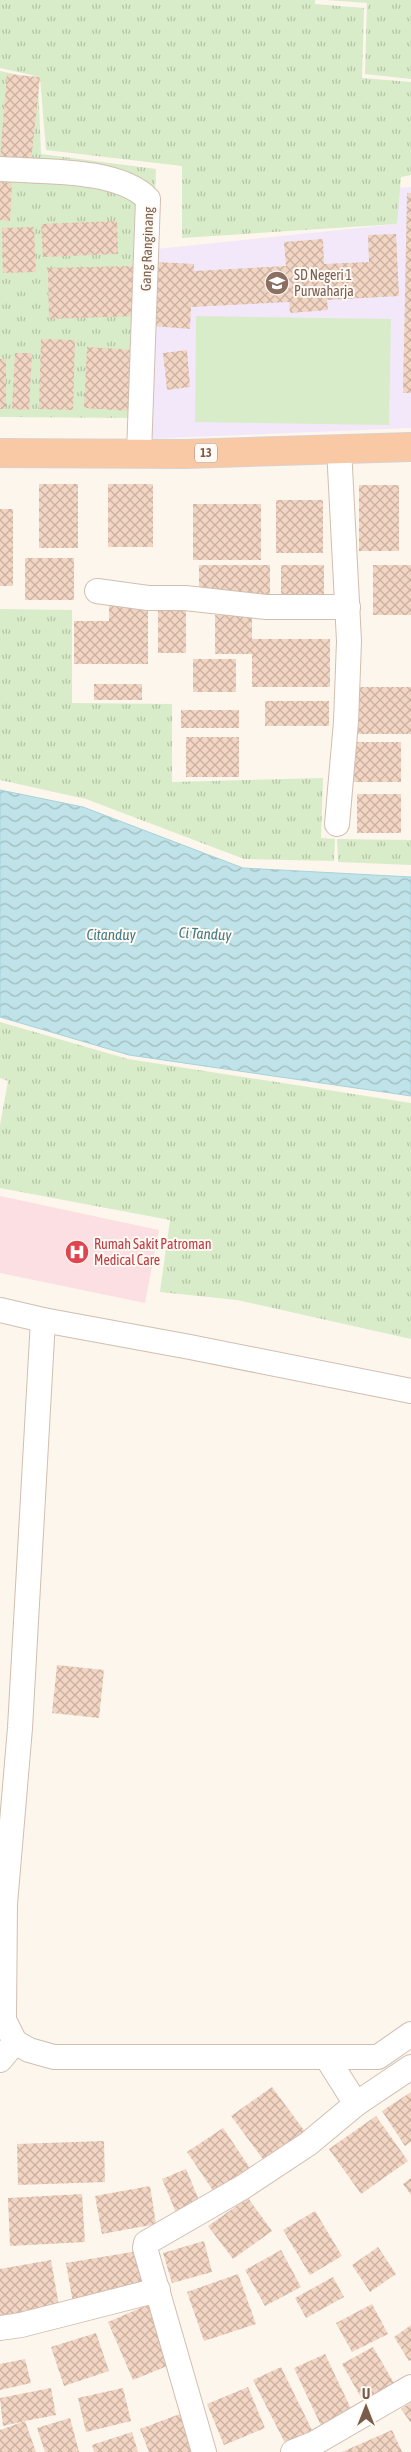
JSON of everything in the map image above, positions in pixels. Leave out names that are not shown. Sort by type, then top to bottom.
[{"type":"highway","name":"13","points":[[0,453],[139,454],[411,447]]},
{"type":"street","name":"Gang Ranginang","points":[[0,169],[73,174],[110,179],[139,190],[148,199],[139,454]]},
{"type":"street","points":[[337,824],[346,722],[349,641],[339,448]]},
{"type":"street","points":[[97,591],[148,598],[185,598],[266,607],[348,607]]},
{"type":"street","points":[[0,1310],[411,1391]]},
{"type":"street","points":[[43,1320],[20,1728],[2,1905],[4,2020],[7,2051],[29,2050],[54,2057],[378,2057],[411,2034]]},
{"type":"street","points":[[327,2058],[356,2104]]},
{"type":"street","points":[[204,2452],[145,2248],[150,2239],[243,2187],[308,2144],[356,2104],[411,2067]]},
{"type":"street","points":[[0,2328],[21,2325],[158,2290]]},
{"type":"street","points":[[293,2452],[313,2444],[411,2388]]},
{"type":"shaded area","points":[[411,187],[411,428],[145,439],[156,249],[397,224],[397,188]]},
{"type":"shaded area","name":"Rumah Sakit Patroman Medical Care","points":[[0,1196],[159,1230],[145,1303],[0,1273]]},
{"type":"green space","points":[[0,0],[315,0],[315,4],[364,8],[362,78],[411,82],[411,175],[401,177],[397,224],[182,238],[182,166],[46,150],[40,77],[0,68]]},
{"type":"green space","points":[[326,0],[411,0],[411,79],[365,74],[367,3]]},
{"type":"green space","points":[[0,71],[38,79],[41,154],[156,169],[145,418],[0,417]]},
{"type":"green space","points":[[196,316],[391,319],[389,425],[195,422]]},
{"type":"green space","points":[[0,609],[72,610],[72,703],[172,704],[172,782],[323,778],[321,838],[335,839],[334,861],[244,859],[86,799],[0,780]]},
{"type":"green space","points":[[337,839],[411,840],[411,865],[338,862]]},
{"type":"green space","points":[[0,1022],[128,1059],[411,1103],[411,1339],[237,1300],[160,1292],[170,1220],[0,1188],[0,1125],[8,1081],[0,1078]]},
{"type":"water","name":"Citanduy","points":[[0,790],[83,807],[243,868],[411,877],[411,1096],[129,1055],[0,1017]]},
{"type":"building","points":[[7,74],[40,77],[31,162],[0,159]]},
{"type":"building","points":[[0,182],[12,183],[10,221],[0,220]]},
{"type":"building","points":[[407,193],[411,193],[411,393],[403,393]]},
{"type":"building","points":[[117,221],[118,254],[43,257],[41,224]]},
{"type":"building","points":[[34,227],[36,272],[3,273],[2,228]]},
{"type":"building","name":"SD Negeri 1 Purwaharja","points":[[396,234],[399,296],[327,300],[328,310],[290,313],[289,302],[191,307],[190,329],[153,326],[157,262],[194,264],[194,271],[286,266],[284,242],[323,239],[324,264],[369,262],[368,235]]},
{"type":"building","points":[[134,266],[135,316],[49,319],[48,268]]},
{"type":"building","points":[[41,339],[75,340],[73,410],[39,409]]},
{"type":"building","points":[[87,347],[135,350],[132,411],[84,408]]},
{"type":"building","points":[[187,350],[190,387],[167,390],[163,353]]},
{"type":"building","points":[[15,353],[32,353],[29,410],[12,409]]},
{"type":"building","points":[[0,359],[6,359],[6,409],[0,409]]},
{"type":"building","points":[[39,484],[78,484],[78,548],[39,548]]},
{"type":"building","points":[[108,484],[153,484],[153,547],[108,547]]},
{"type":"building","points":[[359,485],[399,485],[399,551],[359,551]]},
{"type":"building","points":[[276,500],[323,500],[323,553],[276,553]]},
{"type":"building","points":[[193,504],[261,504],[261,560],[193,560]]},
{"type":"building","points":[[0,509],[13,509],[13,586],[0,586]]},
{"type":"building","points":[[25,558],[74,558],[74,600],[25,600]]},
{"type":"building","points":[[199,565],[270,565],[270,595],[199,595]]},
{"type":"building","points":[[281,565],[324,565],[324,600],[281,600]]},
{"type":"building","points":[[373,565],[411,565],[411,615],[373,615]]},
{"type":"building","points":[[109,603],[148,603],[148,664],[74,664],[74,621],[109,621]]},
{"type":"building","points":[[158,611],[186,611],[186,653],[158,653]]},
{"type":"building","points":[[215,615],[252,615],[252,639],[330,639],[330,687],[252,687],[252,654],[215,654]]},
{"type":"building","points":[[193,659],[236,659],[236,692],[193,692]]},
{"type":"building","points":[[94,684],[142,684],[142,700],[94,700]]},
{"type":"building","points":[[358,687],[411,687],[411,734],[358,734]]},
{"type":"building","points":[[265,701],[329,701],[329,726],[265,726]]},
{"type":"building","points":[[181,710],[239,710],[239,728],[181,728]]},
{"type":"building","points":[[186,737],[239,737],[239,777],[186,777]]},
{"type":"building","points":[[351,742],[401,742],[401,782],[351,782]]},
{"type":"building","points":[[357,794],[401,794],[401,833],[357,833]]},
{"type":"building","points":[[57,1665],[104,1670],[99,1718],[52,1713]]},
{"type":"building","points":[[272,2087],[309,2137],[268,2166],[231,2116]]},
{"type":"building","points":[[411,2092],[411,2142],[405,2146],[382,2111]]},
{"type":"building","points":[[376,2116],[408,2161],[361,2194],[329,2149]]},
{"type":"building","points":[[223,2128],[254,2174],[218,2198],[187,2152]]},
{"type":"building","points":[[104,2141],[105,2182],[18,2185],[17,2144]]},
{"type":"building","points":[[186,2169],[201,2205],[177,2215],[162,2179]]},
{"type":"building","points":[[411,2178],[411,2195],[403,2184]]},
{"type":"building","points":[[150,2186],[156,2224],[102,2234],[95,2196]]},
{"type":"building","points":[[82,2194],[85,2242],[10,2246],[8,2198]]},
{"type":"building","points":[[248,2198],[272,2231],[233,2259],[208,2226]]},
{"type":"building","points":[[315,2211],[342,2256],[310,2275],[283,2230]]},
{"type":"building","points":[[204,2241],[212,2272],[172,2283],[163,2253]]},
{"type":"building","points":[[378,2247],[396,2274],[370,2292],[352,2265]]},
{"type":"building","points":[[281,2250],[301,2287],[265,2306],[245,2270]]},
{"type":"building","points":[[138,2251],[145,2292],[73,2303],[66,2263]]},
{"type":"building","points":[[51,2260],[60,2312],[0,2323],[0,2269]]},
{"type":"building","points":[[238,2274],[256,2324],[204,2341],[187,2292]]},
{"type":"building","points":[[333,2277],[344,2297],[306,2318],[295,2298]]},
{"type":"building","points":[[152,2303],[177,2362],[133,2380],[108,2322]]},
{"type":"building","points":[[372,2304],[388,2334],[352,2352],[336,2323]]},
{"type":"building","points":[[411,2325],[411,2360],[409,2361],[394,2337]]},
{"type":"building","points":[[96,2333],[109,2371],[64,2386],[51,2347]]},
{"type":"building","points":[[373,2347],[398,2390],[367,2408],[342,2364]]},
{"type":"building","points":[[325,2354],[354,2415],[323,2430],[294,2368]]},
{"type":"building","points":[[25,2359],[31,2383],[0,2390],[0,2364]]},
{"type":"building","points":[[281,2367],[312,2430],[285,2443],[253,2380]]},
{"type":"building","points":[[248,2387],[265,2428],[224,2445],[207,2404]]},
{"type":"building","points":[[51,2388],[56,2415],[3,2426],[0,2398]]},
{"type":"building","points":[[123,2388],[131,2421],[86,2432],[78,2398]]},
{"type":"building","points":[[411,2402],[411,2423],[401,2409]]},
{"type":"building","points":[[185,2412],[201,2452],[149,2452],[140,2429]]},
{"type":"building","points":[[70,2418],[79,2452],[45,2452],[37,2428]]},
{"type":"building","points":[[25,2421],[36,2452],[0,2452],[0,2430]]},
{"type":"building","points":[[392,2430],[402,2452],[342,2452]]},
{"type":"building","points":[[132,2432],[138,2452],[94,2452],[92,2445]]},
{"type":"place","name":"SD Negeri 1 Purwaharja","points":[[277,283]]},
{"type":"place","name":"Rumah Sakit Patroman Medical Care","points":[[77,1252]]},
{"type":"water label","name":"Ci Tanduy","points":[[205,934]]}]
